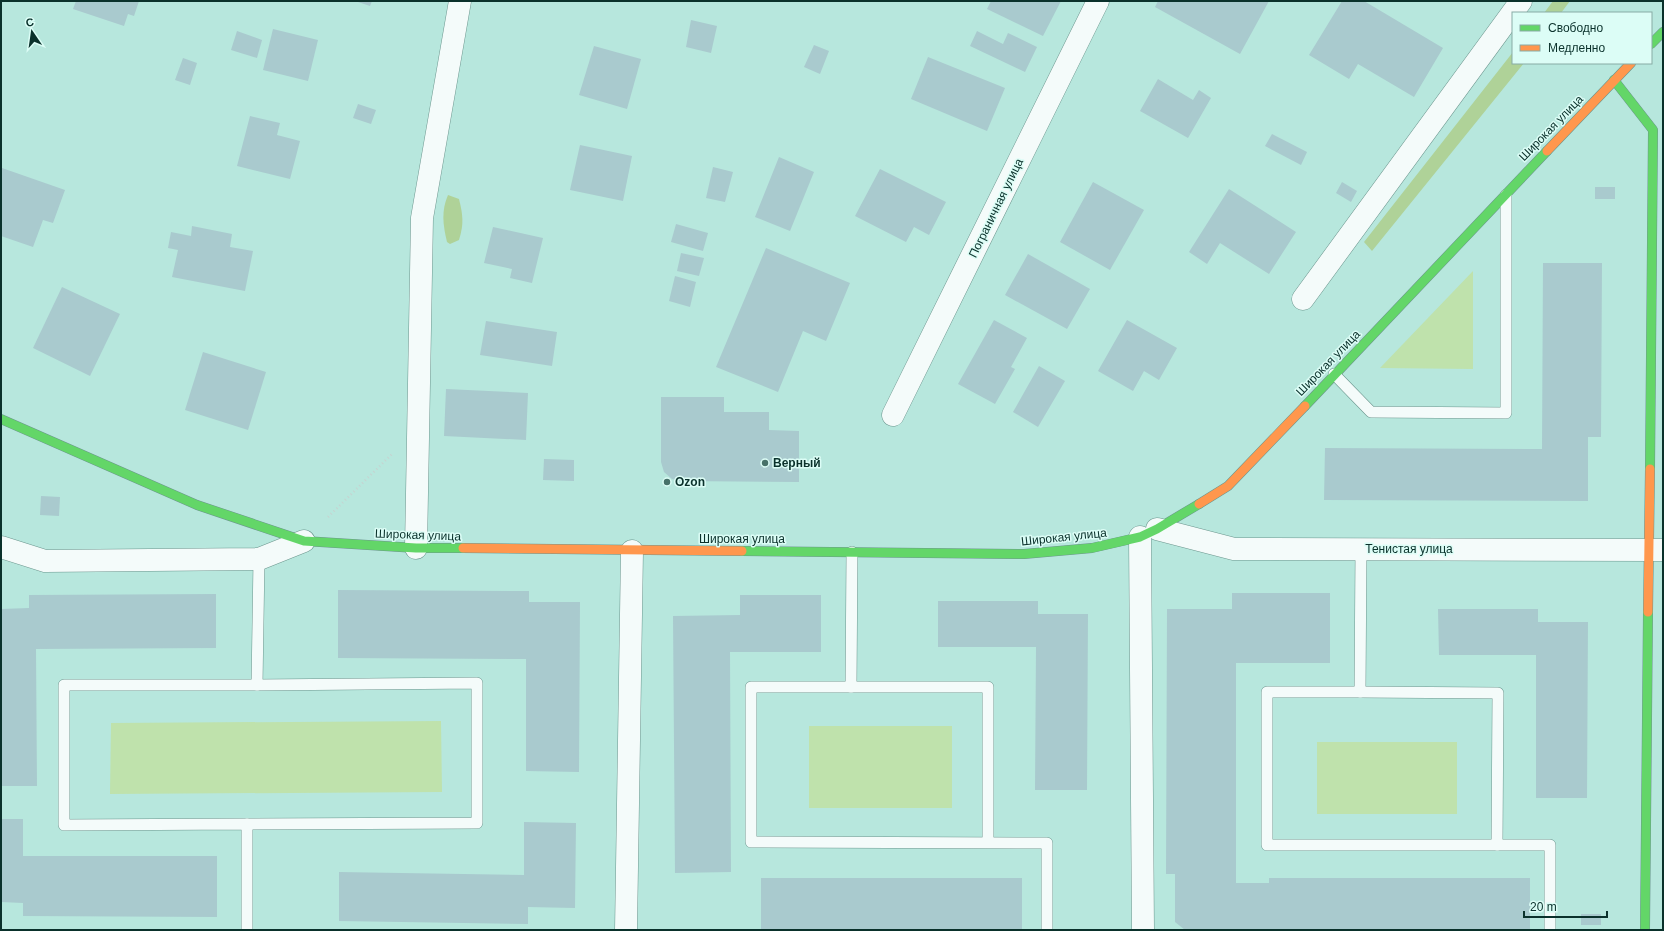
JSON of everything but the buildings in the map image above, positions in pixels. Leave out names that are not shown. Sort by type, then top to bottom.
[{"type":"street","points":[[416,548],[422,218],[460,1]]},
{"type":"street","name":"Пограничная улица","points":[[893,415],[1098,1]]},
{"type":"street","points":[[1513,12],[1521,1]]},
{"type":"street","points":[[1302,299],[1512,13]]},
{"type":"street","points":[[1652,43],[1663,32]]},
{"type":"street","name":"Широкая улица","points":[[1,419],[197,505],[304,541],[416,548],[632,551],[1024,554],[1092,548],[1148,533],[1228,486],[1630,64]]},
{"type":"street","points":[[1614,80],[1658,130],[1656,550],[1645,930]]},
{"type":"street","points":[[1143,930],[1148,533]]},
{"type":"street","name":"Тенистая улица","points":[[1148,533],[1234,549],[1656,550]]},
{"type":"street","points":[[1,547],[45,561],[259,559],[304,541]]},
{"type":"street","points":[[626,930],[632,551]]},
{"type":"lane","points":[[1334,374],[1371,412],[1506,413],[1506,194]]},
{"type":"lane","points":[[1360,692],[1361,549]]},
{"type":"lane","points":[[852,552],[852,687]]},
{"type":"lane","points":[[257,685],[259,559]]},
{"type":"lane","points":[[477,683],[477,823],[247,824],[64,825],[64,685],[477,683]]},
{"type":"lane","points":[[988,842],[988,687],[751,687],[751,842],[1047,843],[1047,930]]},
{"type":"lane","points":[[1497,845],[1498,693],[1268,692],[1267,845],[1497,845],[1550,845],[1550,930]]},
{"type":"lane","points":[[247,824],[247,930]]},
{"type":"path","points":[[304,541],[418,428]]},
{"type":"green space","points":[[1553,1],[1570,1],[1562,12],[1545,12]]},
{"type":"green space","points":[[1512,53],[1512,64],[1523,64],[1372,251],[1364,242]]},
{"type":"green space","points":[[448,195],[459,199],[462,220],[462,229],[459,240],[450,244],[447,242],[443,218],[444,207]]},
{"type":"green space","points":[[1473,271],[1473,369],[1380,368]]},
{"type":"green space","points":[[441,721],[442,792],[110,794],[111,723]]},
{"type":"green space","points":[[809,726],[952,726],[952,808],[809,808]]},
{"type":"green space","points":[[1317,742],[1457,742],[1457,814],[1317,814]]},
{"type":"traffic: fast","points":[[1652,43],[1663,32]]},
{"type":"traffic: fast","points":[[1614,80],[1653,130],[1650,469]]},
{"type":"traffic: fast","points":[[1305,406],[1547,151]]},
{"type":"traffic: fast","points":[[1,419],[197,505],[304,541],[416,548],[463,548]]},
{"type":"traffic: fast","points":[[742,551],[1024,554],[1092,548],[1140,537],[1157,529],[1199,504]]},
{"type":"traffic: fast","points":[[1645,930],[1648,612]]},
{"type":"traffic: slow","points":[[1547,151],[1630,64]]},
{"type":"traffic: slow","points":[[1199,504],[1228,486],[1305,406]]},
{"type":"traffic: slow","points":[[1648,612],[1650,469]]},
{"type":"traffic: slow","points":[[463,548],[742,551]]},
{"type":"place","name":"Верный","points":[[765,463]]},
{"type":"place","name":"Ozon","points":[[667,482]]}]
